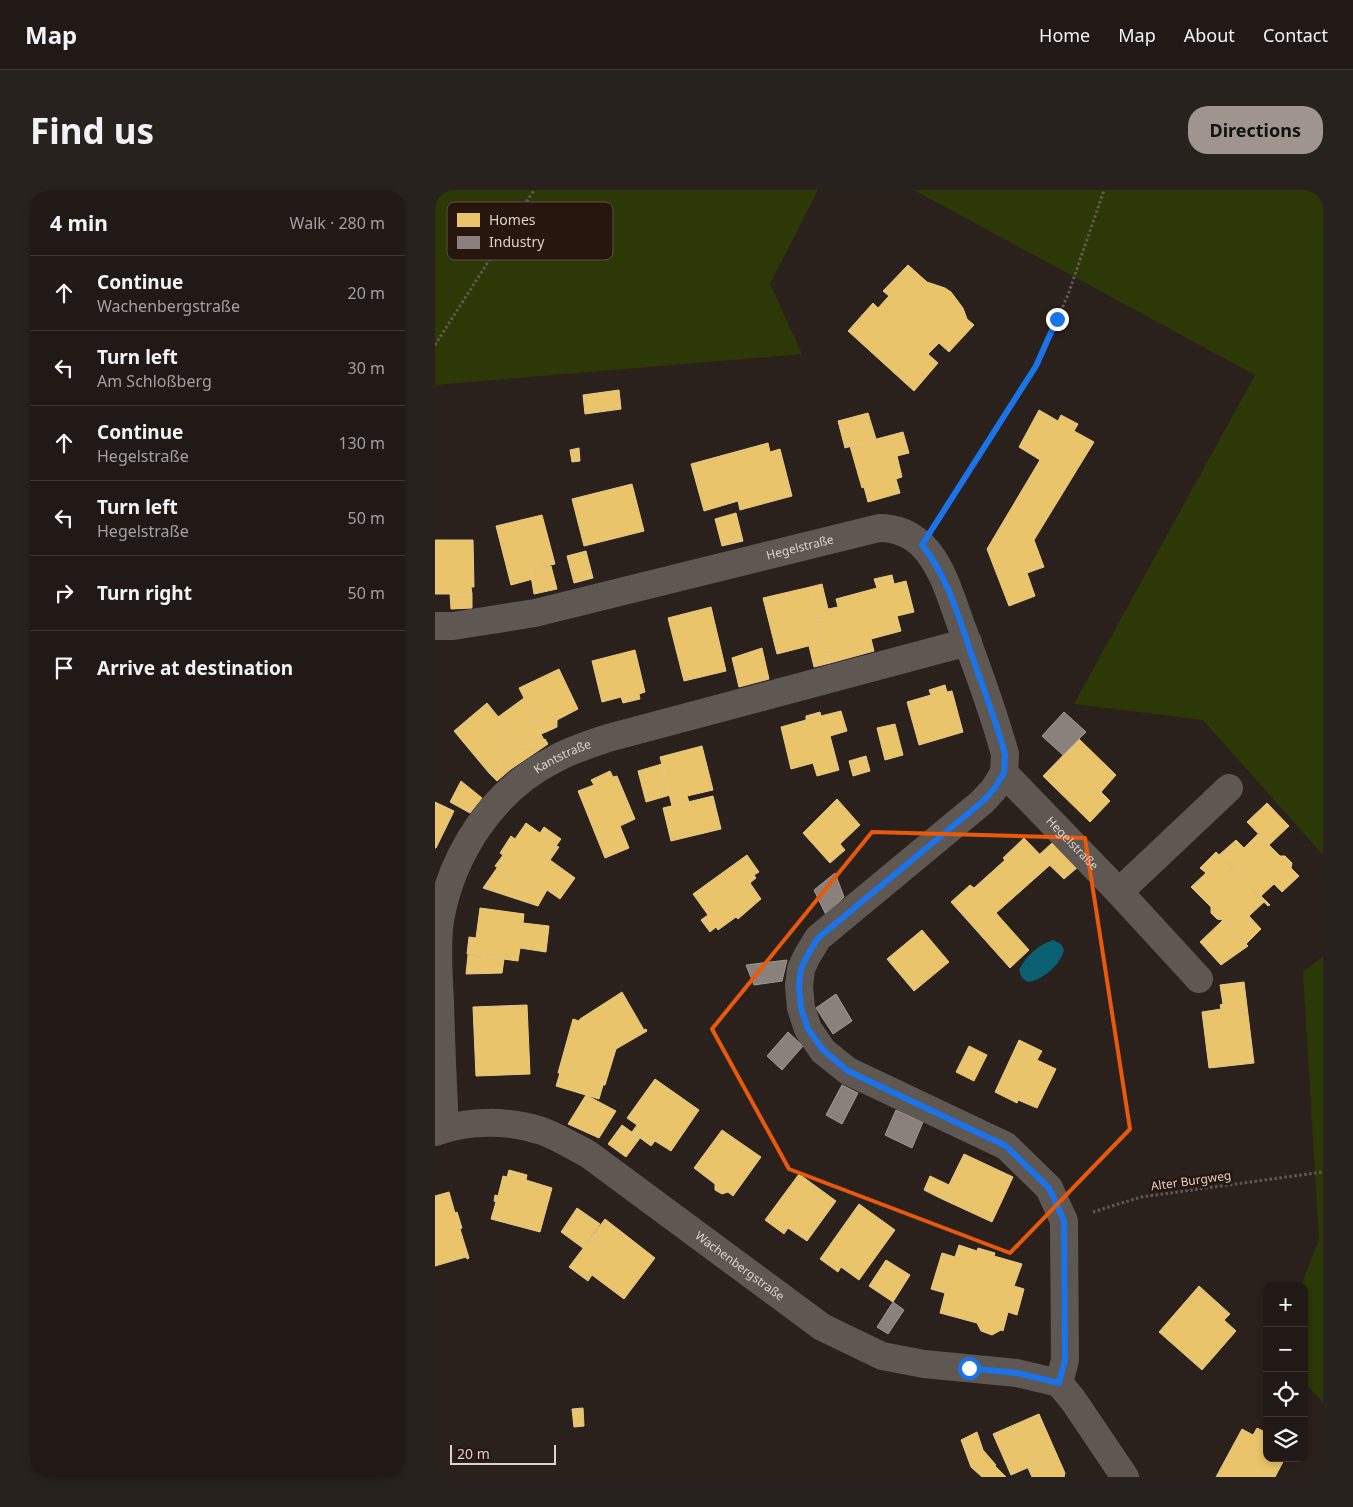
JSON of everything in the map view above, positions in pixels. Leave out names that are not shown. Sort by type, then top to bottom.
[{"type":"street","name":"Hegelstraße","points":[[435,626],[453,626],[535,613],[879,528],[891,528],[905,534],[922,545],[934,560],[944,580],[968,642],[1005,754],[1004,773],[1119,892],[1199,979]]},
{"type":"street","name":"Kantstraße","points":[[440,1130],[438,955],[440,921],[455,866],[486,814],[512,789],[533,772],[554,759],[608,738],[968,642]]},
{"type":"street","points":[[1004,773],[994,789],[982,802],[818,938],[801,969],[799,986],[801,1008],[808,1029],[823,1050],[848,1071],[1006,1146],[1049,1188],[1064,1221],[1065,1360],[1059,1383],[1073,1400],[1125,1477]]},
{"type":"street","points":[[1119,892],[1229,788]]},
{"type":"street","name":"Wachenbergstraße","points":[[440,1130],[473,1123],[509,1124],[543,1131],[571,1144],[588,1154],[822,1327],[882,1356],[924,1364],[1017,1373],[1059,1383]]},
{"type":"path","points":[[526,202],[534,190]]},
{"type":"path","points":[[922,545],[1036,366],[1068,295],[1104,190]]},
{"type":"path","points":[[435,345],[489,260]]},
{"type":"path","name":"Alter Burgweg","points":[[1064,1221],[1141,1197],[1323,1172]]},
{"type":"highlighted area","points":[[872,832],[1085,838],[1130,1129],[1010,1253],[789,1169],[712,1029]]},
{"type":"green space","points":[[435,190],[818,190],[770,284],[802,354],[435,385]]},
{"type":"green space","points":[[914,190],[1323,190],[1323,855],[1203,720],[1074,704],[1255,375]]},
{"type":"green space","points":[[1323,956],[1323,1403],[1308,1386],[1308,1282],[1303,1282],[1319,1239],[1303,972]]},
{"type":"water","points":[[1053,940],[1061,944],[1064,950],[1055,966],[1045,975],[1034,981],[1028,982],[1022,978],[1019,970],[1025,960],[1037,948]]},
{"type":"building: Homes","points":[[908,265],[927,282],[951,292],[963,308],[967,319],[974,325],[949,352],[939,343],[928,354],[938,363],[914,391],[848,331],[873,303],[878,308],[889,296],[883,291]]},
{"type":"building: Homes","points":[[619,390],[621,409],[585,414],[583,395]]},
{"type":"building: Homes","points":[[1039,410],[1058,421],[1061,415],[1078,424],[1074,431],[1094,442],[1034,540],[1044,567],[1027,573],[1035,596],[1009,606],[987,549],[1040,460],[1019,447]]},
{"type":"building: Homes","points":[[868,413],[876,439],[845,448],[838,421]]},
{"type":"building: Homes","points":[[903,432],[909,453],[897,456],[902,477],[896,479],[900,493],[868,502],[850,446]]},
{"type":"building: Homes","points":[[768,443],[770,452],[780,449],[792,496],[740,510],[738,501],[704,511],[691,464]]},
{"type":"building: Homes","points":[[579,448],[580,461],[572,462],[570,450]]},
{"type":"building: Homes","points":[[632,484],[644,531],[584,546],[572,499]]},
{"type":"building: Homes","points":[[736,513],[743,541],[722,546],[715,519]]},
{"type":"building: Homes","points":[[542,515],[555,564],[530,570],[533,579],[511,585],[496,526]]},
{"type":"building: Homes","points":[[435,540],[473,540],[474,587],[471,587],[472,594],[435,594]]},
{"type":"building: Homes","points":[[586,551],[593,578],[574,583],[567,556]]},
{"type":"building: Homes","points":[[551,566],[557,589],[534,594],[530,570]]},
{"type":"building: Homes","points":[[892,575],[894,584],[906,581],[914,612],[897,616],[901,631],[871,639],[874,651],[830,663],[810,587],[822,584],[828,609],[838,607],[836,599],[877,588],[874,579]]},
{"type":"building: Homes","points":[[810,587],[824,642],[777,654],[763,598]]},
{"type":"building: Homes","points":[[450,594],[472,594],[472,608],[451,609]]},
{"type":"building: Homes","points":[[711,607],[726,671],[684,681],[668,618]]},
{"type":"building: Homes","points":[[824,642],[830,663],[814,667],[809,646]]},
{"type":"building: Homes","points":[[762,648],[769,679],[739,687],[732,658]]},
{"type":"building: Homes","points":[[635,650],[645,692],[639,694],[640,699],[623,703],[621,697],[602,702],[592,661]]},
{"type":"building: Homes","points":[[559,669],[578,709],[557,720],[557,727],[546,732],[543,726],[539,728],[519,688]]},
{"type":"building: Homes","points":[[945,685],[947,692],[952,691],[963,732],[919,745],[907,702],[931,695],[929,690]]},
{"type":"building: Homes","points":[[524,698],[539,728],[543,726],[546,732],[541,734],[544,740],[524,748],[522,746],[506,759],[502,754],[518,741],[498,717]]},
{"type":"building: Homes","points":[[487,703],[518,741],[502,754],[506,759],[489,773],[454,731]]},
{"type":"building: Homes","points":[[841,711],[847,731],[830,736],[839,770],[817,776],[813,763],[791,769],[781,727],[806,720],[806,716],[820,712],[821,716]]},
{"type":"building: Homes","points":[[895,724],[903,755],[885,760],[877,728]]},
{"type":"building: Homes","points":[[545,739],[548,744],[497,781],[489,773],[522,746],[524,748]]},
{"type":"building: Homes","points":[[1079,739],[1116,775],[1101,792],[1110,801],[1090,822],[1043,776]]},
{"type":"building: Homes","points":[[702,746],[713,790],[687,796],[689,802],[672,806],[660,757]]},
{"type":"building: Homes","points":[[866,756],[870,771],[853,776],[849,761]]},
{"type":"building: Homes","points":[[662,764],[670,795],[646,802],[638,771]]},
{"type":"building: Homes","points":[[610,771],[613,777],[617,776],[635,819],[620,826],[629,848],[605,858],[578,791],[594,785],[591,780]]},
{"type":"building: Homes","points":[[461,781],[482,798],[470,813],[450,802]]},
{"type":"building: Homes","points":[[713,796],[721,829],[671,841],[663,808]]},
{"type":"building: Homes","points":[[837,799],[860,825],[840,844],[845,850],[830,863],[803,833]]},
{"type":"building: Homes","points":[[435,802],[454,811],[436,848],[435,848]]},
{"type":"building: Homes","points":[[1267,803],[1289,826],[1269,845],[1247,822]]},
{"type":"building: Homes","points":[[526,823],[540,833],[544,827],[561,839],[556,846],[559,847],[550,860],[575,878],[560,899],[534,881],[528,889],[495,866],[503,855],[500,853],[511,836],[515,839]]},
{"type":"building: Homes","points":[[1258,834],[1280,856],[1285,856],[1292,863],[1291,868],[1299,876],[1282,892],[1274,884],[1261,896],[1270,905],[1268,906],[1219,855],[1236,840],[1244,848]]},
{"type":"building: Homes","points":[[1024,838],[1050,865],[996,913],[1029,950],[1010,968],[951,902],[970,885],[974,888],[1005,860],[1003,858]]},
{"type":"building: Homes","points":[[1053,842],[1078,867],[1064,879],[1039,855]]},
{"type":"building: Homes","points":[[1216,852],[1264,902],[1249,916],[1261,929],[1246,944],[1223,920],[1217,919],[1211,913],[1211,907],[1191,887],[1206,873],[1200,868]]},
{"type":"building: Homes","points":[[747,855],[759,872],[754,875],[756,878],[750,883],[761,899],[738,919],[736,917],[718,930],[716,927],[710,932],[701,920],[708,915],[693,894]]},
{"type":"building: Homes","points":[[497,868],[528,889],[534,881],[547,890],[538,906],[483,888]]},
{"type":"building: Homes","points":[[480,908],[524,914],[523,923],[549,926],[546,952],[520,948],[518,961],[467,954],[469,937],[476,938]]},
{"type":"building: Homes","points":[[1223,920],[1248,946],[1221,965],[1200,942]]},
{"type":"building: Homes","points":[[922,930],[949,962],[914,991],[887,959]]},
{"type":"building: Homes","points":[[468,955],[504,959],[502,973],[466,974]]},
{"type":"building: Homes","points":[[1244,982],[1254,1063],[1209,1068],[1202,1012],[1221,1009],[1220,1005],[1223,1004],[1220,985]]},
{"type":"building: Homes","points":[[622,992],[644,1030],[646,1029],[647,1031],[616,1049],[599,1099],[556,1086],[573,1019],[579,1021]]},
{"type":"building: Homes","points":[[527,1005],[530,1074],[476,1076],[473,1007]]},
{"type":"building: Homes","points":[[1019,1040],[1042,1051],[1037,1060],[1056,1069],[1037,1108],[1018,1100],[1017,1103],[995,1092]]},
{"type":"building: Homes","points":[[969,1046],[987,1055],[974,1081],[956,1072]]},
{"type":"building: Homes","points":[[655,1079],[699,1110],[671,1151],[655,1141],[651,1146],[632,1132],[637,1125],[627,1118]]},
{"type":"building: Homes","points":[[586,1095],[616,1111],[599,1138],[568,1124]]},
{"type":"building: Homes","points":[[622,1125],[640,1138],[626,1157],[608,1144]]},
{"type":"building: Homes","points":[[722,1130],[761,1157],[733,1196],[728,1192],[722,1194],[715,1190],[715,1184],[694,1168]]},
{"type":"building: Homes","points":[[964,1154],[1013,1177],[992,1222],[942,1199]]},
{"type":"building: Homes","points":[[509,1170],[527,1175],[526,1180],[552,1188],[540,1232],[491,1219],[496,1202],[494,1201],[495,1195],[498,1196],[503,1176],[507,1177]]},
{"type":"building: Homes","points":[[799,1174],[836,1201],[807,1241],[788,1228],[784,1234],[765,1220]]},
{"type":"building: Homes","points":[[930,1176],[949,1185],[942,1199],[924,1190]]},
{"type":"building: Homes","points":[[449,1192],[462,1228],[460,1229],[469,1258],[467,1259],[466,1257],[435,1266],[435,1196]]},
{"type":"building: Homes","points":[[859,1204],[895,1230],[859,1280],[841,1267],[838,1272],[820,1259]]},
{"type":"building: Homes","points":[[577,1208],[600,1224],[583,1248],[561,1232]]},
{"type":"building: Homes","points":[[605,1219],[655,1258],[624,1299],[592,1275],[588,1281],[569,1267]]},
{"type":"building: Homes","points":[[959,1245],[977,1251],[978,1248],[995,1253],[994,1256],[1022,1264],[1014,1286],[1024,1289],[1017,1315],[1008,1312],[1003,1331],[1001,1330],[992,1335],[981,1331],[977,1323],[940,1313],[945,1293],[931,1289],[942,1253],[955,1257]]},
{"type":"building: Homes","points":[[886,1260],[910,1275],[893,1302],[869,1286]]},
{"type":"building: Homes","points":[[1199,1286],[1230,1314],[1224,1320],[1236,1331],[1202,1370],[1159,1332]]},
{"type":"building: Homes","points":[[583,1408],[584,1426],[574,1427],[572,1409]]},
{"type":"building: Homes","points":[[1039,1414],[1057,1455],[1011,1475],[993,1434]]},
{"type":"building: Homes","points":[[1257,1428],[1263,1431],[1263,1462],[1283,1462],[1275,1477],[1216,1477],[1242,1429],[1253,1435]]},
{"type":"building: Homes","points":[[977,1432],[983,1450],[1006,1477],[982,1477],[971,1467],[961,1440]]},
{"type":"building: Homes","points":[[1057,1455],[1065,1473],[1064,1477],[1032,1477],[1028,1468]]},
{"type":"building: Industry","points":[[1064,712],[1086,732],[1063,755],[1042,736]]},
{"type":"building: Industry","points":[[835,873],[844,897],[826,915],[814,890]]},
{"type":"building: Industry","points":[[787,960],[782,981],[754,985],[746,965]]},
{"type":"building: Industry","points":[[836,994],[852,1021],[833,1034],[816,1008]]},
{"type":"building: Industry","points":[[788,1032],[803,1046],[782,1070],[767,1056]]},
{"type":"building: Industry","points":[[842,1085],[858,1093],[842,1124],[826,1115]]},
{"type":"building: Industry","points":[[896,1110],[923,1122],[912,1148],[885,1135]]},
{"type":"building: Industry","points":[[893,1302],[904,1310],[888,1334],[877,1327]]},
{"type":"route","points":[[969,1368],[1017,1373],[1059,1383],[1065,1360],[1064,1221],[1049,1188],[1006,1146],[848,1071],[823,1050],[808,1029],[801,1008],[799,986],[801,969],[818,938],[982,802],[994,789],[1004,773],[1005,754],[999,731],[968,642],[944,580],[934,560],[922,545],[1036,366],[1057,319]]}]
